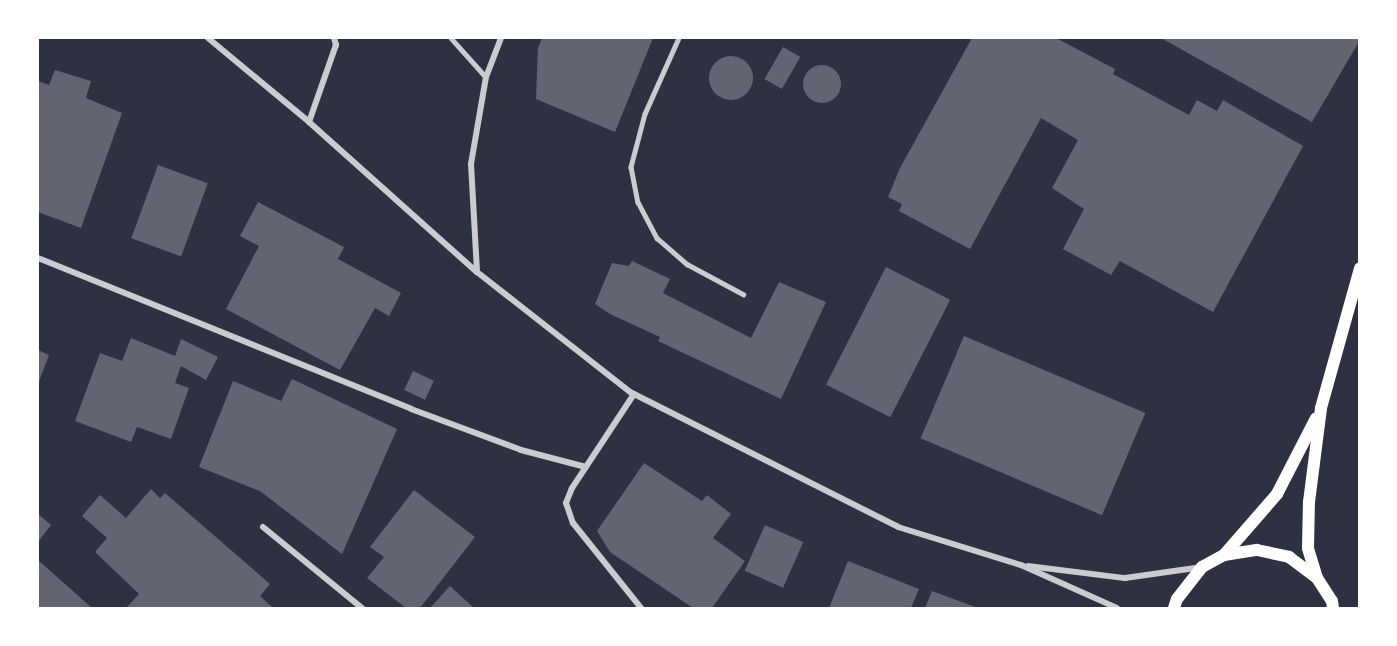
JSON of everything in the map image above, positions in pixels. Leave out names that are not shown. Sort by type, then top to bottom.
[{"type":"main road","points":[[1334,606],[1317,578],[1308,548],[1309,502],[1321,408],[1359,268]]},
{"type":"main road","points":[[1224,555],[1277,494],[1321,408]]},
{"type":"main road","points":[[1174,609],[1176,599],[1202,567],[1224,555],[1257,550],[1289,557],[1317,578]]},
{"type":"street","points":[[208,38],[309,122],[477,272],[634,394],[898,527],[1021,565],[1117,609]]},
{"type":"street","points":[[309,122],[336,45],[334,38]]},
{"type":"street","points":[[477,272],[471,164],[486,77],[501,38]]},
{"type":"street","points":[[38,258],[411,409],[521,450],[586,467]]},
{"type":"street","points":[[634,394],[567,497],[566,503],[573,523],[640,609]]},
{"type":"street","points":[[263,527],[362,609]]},
{"type":"street","points":[[1021,565],[1125,578],[1202,567]]},
{"type":"lane","points":[[451,38],[486,77]]},
{"type":"lane","points":[[679,38],[645,114],[632,167],[638,202],[657,238],[687,264],[743,294]]},
{"type":"building","points":[[542,38],[653,38],[615,132],[536,99],[538,48]]},
{"type":"building","points":[[972,38],[1056,38],[1115,69],[1113,74],[1189,115],[1197,100],[1217,111],[1223,100],[1303,146],[1213,312],[1120,261],[1111,275],[1063,249],[1084,209],[1052,188],[1078,140],[1041,118],[970,249],[899,211],[902,204],[888,197],[900,168]]},
{"type":"building","points":[[1161,38],[1360,38],[1360,40],[1312,122]]},
{"type":"building","points":[[783,47],[800,57],[782,89],[764,79]]},
{"type":"building","points":[[731,56],[740,57],[747,62],[752,69],[752,87],[747,94],[740,99],[731,100],[722,99],[715,94],[710,87],[709,78],[710,69],[715,62],[722,57]]},
{"type":"building","points":[[822,65],[836,70],[841,84],[836,98],[822,103],[808,98],[803,84],[808,70]]},
{"type":"building","points":[[55,70],[91,81],[86,98],[122,113],[81,228],[38,212],[38,81],[49,85]]},
{"type":"building","points":[[158,165],[208,183],[181,256],[131,238]]},
{"type":"building","points":[[258,202],[344,247],[338,259],[401,293],[389,316],[375,308],[340,370],[226,309],[259,246],[240,236]]},
{"type":"building","points":[[632,261],[670,279],[663,293],[751,338],[779,282],[826,302],[781,399],[658,341],[660,337],[610,314],[595,304],[612,263],[629,266]]},
{"type":"building","points":[[886,267],[950,300],[890,417],[826,385]]},
{"type":"building","points":[[964,336],[1145,413],[1102,515],[921,438]]},
{"type":"building","points":[[131,338],[175,356],[181,339],[218,357],[206,380],[181,366],[175,383],[189,388],[171,439],[137,427],[131,442],[75,421],[100,353],[122,361]]},
{"type":"building","points":[[38,350],[49,355],[38,384]]},
{"type":"building","points":[[413,371],[434,381],[425,400],[404,390]]},
{"type":"building","points":[[292,379],[397,429],[342,554],[260,491],[199,467],[233,381],[281,401]]},
{"type":"building","points":[[644,463],[702,501],[707,495],[731,514],[713,538],[745,561],[712,608],[693,608],[610,552],[597,531]]},
{"type":"building","points":[[151,489],[160,498],[165,493],[270,584],[260,596],[273,608],[126,608],[139,594],[95,552],[107,538],[82,516],[100,495],[126,518]]},
{"type":"building","points":[[414,490],[475,537],[420,608],[406,608],[367,578],[384,557],[370,547]]},
{"type":"building","points":[[38,514],[51,525],[38,542]]},
{"type":"building","points":[[765,525],[803,542],[783,588],[745,571]]},
{"type":"building","points":[[38,560],[92,608],[38,608]]},
{"type":"building","points":[[848,561],[919,589],[911,608],[829,608]]},
{"type":"building","points":[[450,586],[474,608],[430,608]]},
{"type":"building","points":[[932,591],[978,608],[925,608]]}]
